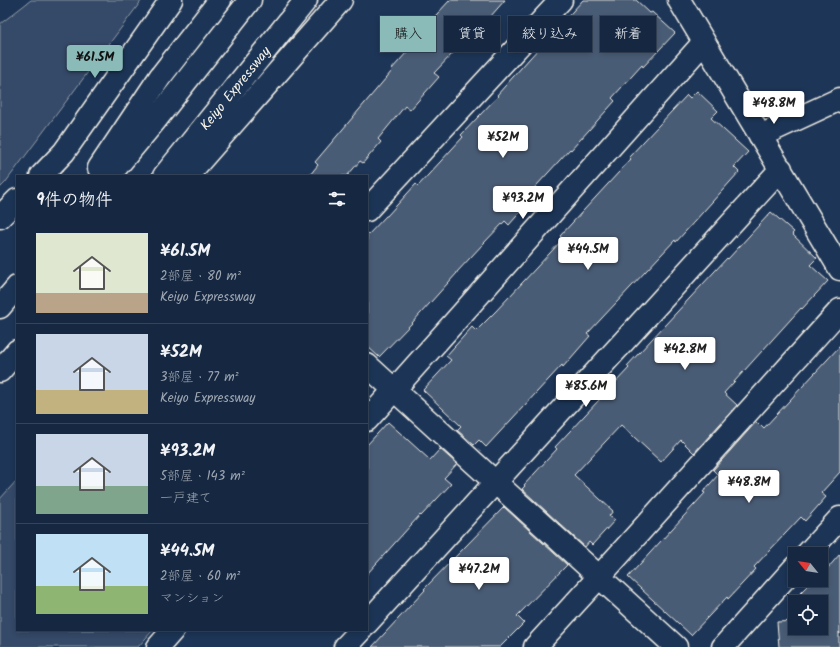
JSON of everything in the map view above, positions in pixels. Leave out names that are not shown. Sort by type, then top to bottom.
[{"type":"main road","points":[[42,175],[64,152],[171,0]]},
{"type":"main road","points":[[95,175],[160,77],[220,0]]},
{"type":"main road","points":[[110,175],[159,116],[250,0]]},
{"type":"main road","name":"Keiyo Expressway","points":[[165,175],[306,0]]},
{"type":"main road","points":[[187,175],[341,0]]},
{"type":"main road","points":[[368,209],[561,0]]},
{"type":"main road","points":[[679,0],[840,268]]},
{"type":"main road","points":[[368,419],[704,42]]},
{"type":"main road","points":[[760,136],[840,100]]},
{"type":"main road","points":[[368,622],[781,169]]},
{"type":"main road","points":[[0,218],[16,201]]},
{"type":"main road","points":[[0,307],[16,288]]},
{"type":"main road","points":[[535,647],[840,310]]},
{"type":"main road","points":[[0,371],[16,352]]},
{"type":"main road","points":[[368,367],[676,647]]},
{"type":"main road","points":[[813,547],[840,518]]},
{"type":"main road","points":[[723,647],[788,576]]},
{"type":"main road","points":[[158,647],[172,631]]},
{"type":"main road","points":[[345,647],[360,631]]},
{"type":"shaded area","points":[[31,0],[142,0],[0,188],[0,24]]},
{"type":"shaded area","points":[[16,481],[16,631],[152,631],[138,647],[0,647],[0,499]]},
{"type":"building","points":[[450,0],[505,0],[491,16],[444,16],[444,52],[454,52],[434,73],[439,77],[410,110],[405,106],[378,139],[381,142],[363,163],[360,161],[348,175],[310,175],[318,165],[315,162],[392,71],[391,70],[407,52],[436,52],[435,16]]},
{"type":"building","points":[[583,0],[636,0],[650,13],[652,12],[675,33],[643,67],[642,65],[612,98],[615,101],[519,205],[523,209],[509,225],[505,221],[379,357],[368,347],[368,235],[416,184],[418,186],[463,137],[461,135],[498,96],[497,95],[535,52],[592,52],[592,16],[568,16]]},
{"type":"building","points":[[697,91],[718,111],[711,118],[748,152],[734,167],[739,172],[676,242],[675,240],[587,334],[590,336],[563,367],[562,365],[486,447],[479,440],[474,445],[457,430],[461,426],[423,390],[451,360],[446,356],[472,327],[476,331],[496,311],[563,239],[560,236],[631,159],[629,157],[687,95],[690,98]]},
{"type":"building","points":[[771,212],[794,232],[792,234],[817,258],[810,265],[828,281],[802,309],[801,308],[724,393],[737,405],[694,453],[681,440],[661,462],[621,425],[574,475],[613,511],[609,516],[615,520],[592,545],[589,542],[585,547],[522,489],[525,486],[524,485],[557,449],[555,447],[629,368],[627,366]]},
{"type":"building","points":[[840,346],[840,472],[821,493],[826,497],[805,521],[801,517],[754,567],[756,569],[691,635],[628,577],[705,493],[703,492],[718,475],[713,470],[756,422],[764,428]]},
{"type":"building","points":[[388,422],[430,460],[440,449],[457,464],[444,478],[451,484],[421,516],[420,515],[368,573],[368,444]]},
{"type":"building","points":[[504,507],[567,565],[517,616],[524,623],[500,647],[372,647],[425,590],[424,589]]},
{"type":"building","points":[[840,554],[839,647],[779,647],[777,622],[788,621],[788,635],[828,635],[828,595],[802,595],[800,593],[806,587],[828,587],[828,568]]}]
